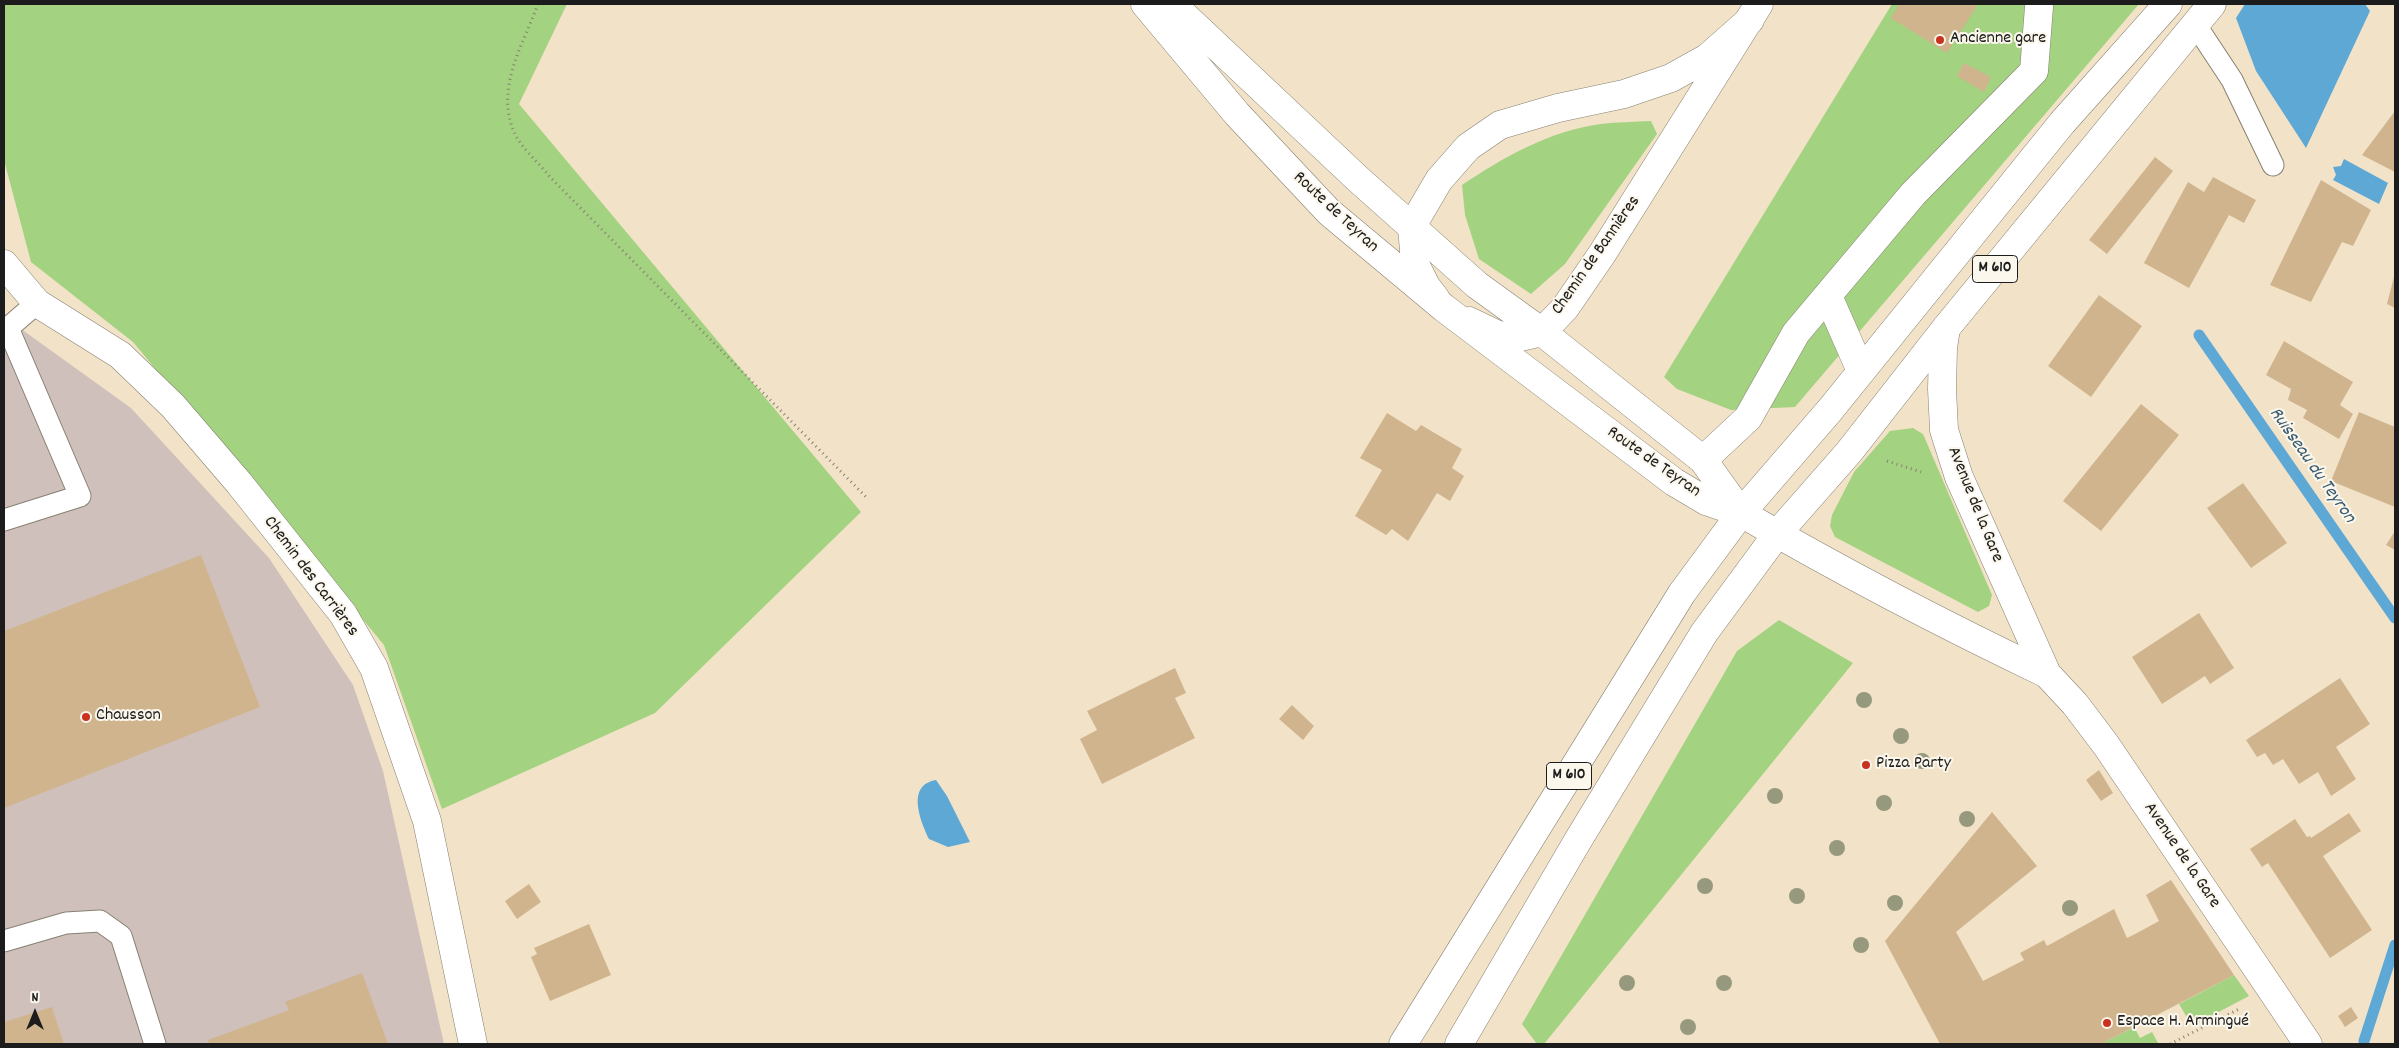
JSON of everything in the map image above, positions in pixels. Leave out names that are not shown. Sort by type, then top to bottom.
[{"type":"street","name":"Route de Teyran","points":[[1145,4],[1237,114],[1329,212],[1444,308],[1674,482],[1706,500],[1741,513]]},
{"type":"street","name":"Route de Teyran","points":[[1172,4],[1358,178],[1477,284],[1542,332],[1703,460],[1741,513]]},
{"type":"street","name":"M 610","points":[[1403,1044],[1682,593],[1741,513],[1861,371],[2062,123],[2168,4]]},
{"type":"street","name":"M 610","points":[[1459,1044],[1577,842],[1704,633],[1777,534],[1849,452],[1946,328],[2212,4]]},
{"type":"street","points":[[1703,460],[1748,418],[1796,333],[1913,194],[2034,70],[2039,7]]},
{"type":"street","name":"Chemin de Bannières","points":[[1754,12],[1602,254],[1565,308],[1542,332],[1520,336],[1498,335],[1444,308],[1426,286],[1416,264],[1412,226],[1439,180],[1468,147],[1500,125],[1558,108],[1624,94],[1671,78],[1707,58],[1754,12]]},
{"type":"street","name":"Chemin des Carrières","points":[[4,264],[37,303],[120,355],[173,406],[239,483],[343,614],[374,668],[427,821],[473,1044]]},
{"type":"street","points":[[1828,296],[1861,371]]},
{"type":"street","name":"Avenue de la Gare","points":[[1946,328],[1942,380],[1944,430],[1959,477],[2047,674],[2075,704],[2106,745],[2308,1044]]},
{"type":"street","name":"Avenue de la Gare","points":[[1741,513],[1940,623],[2047,674]]},
{"type":"lane","points":[[2195,24],[2232,80],[2273,165]]},
{"type":"lane","points":[[4,520],[80,496],[6,328],[37,303]]},
{"type":"lane","points":[[4,941],[66,923],[100,921],[121,936],[155,1044]]},
{"type":"path","points":[[538,4],[515,58],[506,105],[515,133],[550,177],[868,499]]},
{"type":"path","points":[[1849,452],[1881,459],[1937,477],[1959,477]]},
{"type":"path","points":[[2170,1044],[2253,1002],[2271,989]]},
{"type":"shaded area","points":[[4,312],[10,321],[131,408],[269,558],[353,685],[383,771],[444,1044],[4,1044]]},
{"type":"green space","points":[[4,4],[567,4],[519,104],[861,512],[655,713],[442,809],[384,645],[133,342],[31,262],[4,160]]},
{"type":"green space","points":[[1892,4],[2139,4],[1795,407],[1731,410],[1677,389],[1664,377]]},
{"type":"green space","points":[[1651,121],[1657,134],[1565,264],[1531,294],[1479,259],[1465,215],[1462,185],[1511,155],[1545,139],[1582,127],[1619,122]]},
{"type":"green space","points":[[1913,428],[1923,434],[1992,595],[1989,606],[1978,612],[1835,537],[1830,526],[1832,515],[1854,472],[1890,431]]},
{"type":"green space","points":[[1779,620],[1853,663],[1544,1044],[1537,1044],[1522,1024],[1737,651]]},
{"type":"green space","points":[[2234,975],[2249,996],[2192,1026],[2179,1004]]},
{"type":"green space","points":[[2134,1027],[2140,1038],[2152,1032],[2158,1043],[2101,1044]]},
{"type":"water","points":[[2245,4],[2365,4],[2370,11],[2306,148],[2256,71],[2236,18]]},
{"type":"water","points":[[2344,159],[2388,183],[2379,204],[2333,180],[2336,175],[2333,167],[2341,166]]},
{"type":"water","points":[[936,780],[947,796],[970,842],[948,847],[929,839],[919,813],[918,796],[921,789],[927,783]]},
{"type":"building","name":"Ancienne gare","points":[[1900,4],[1978,4],[1947,53],[1891,18]]},
{"type":"building","points":[[1964,63],[1991,77],[1984,92],[1957,76]]},
{"type":"building","points":[[2395,111],[2395,172],[2362,155]]},
{"type":"building","points":[[2155,157],[2173,171],[2107,254],[2089,240]]},
{"type":"building","points":[[2213,177],[2256,200],[2244,223],[2229,215],[2189,288],[2144,263],[2188,182],[2204,192]]},
{"type":"building","points":[[2321,180],[2371,210],[2353,246],[2342,242],[2311,302],[2270,285]]},
{"type":"building","points":[[2395,273],[2395,308],[2387,304]]},
{"type":"building","points":[[2099,295],[2142,326],[2091,397],[2048,366]]},
{"type":"building","points":[[2284,341],[2353,382],[2340,405],[2353,414],[2339,439],[2303,418],[2307,410],[2288,400],[2291,389],[2266,375]]},
{"type":"building","points":[[2141,404],[2179,435],[2101,531],[2063,501]]},
{"type":"building","points":[[2359,412],[2395,427],[2395,507],[2331,481]]},
{"type":"building","points":[[1387,413],[1416,431],[1421,425],[1462,449],[1452,468],[1464,476],[1450,501],[1437,493],[1408,541],[1392,529],[1386,535],[1355,516],[1382,470],[1360,458]]},
{"type":"building","points":[[2243,483],[2287,543],[2251,568],[2207,508]]},
{"type":"building","points":[[2395,531],[2395,550],[2386,545]]},
{"type":"building","points":[[201,555],[260,707],[4,808],[4,631]]},
{"type":"building","points":[[2199,613],[2234,668],[2210,684],[2205,676],[2162,704],[2132,657]]},
{"type":"building","points":[[1175,668],[1186,693],[1175,698],[1195,738],[1102,784],[1080,739],[1097,730],[1087,711]]},
{"type":"building","points":[[2340,678],[2370,724],[2336,747],[2356,779],[2331,796],[2318,772],[2299,784],[2283,759],[2273,765],[2265,753],[2257,757],[2246,740]]},
{"type":"building","points":[[1292,705],[1314,726],[1303,740],[1279,719]]},
{"type":"building","points":[[2099,770],[2113,793],[2101,801],[2086,780]]},
{"type":"building","points":[[1992,812],[2037,866],[1956,932],[1983,981],[2024,960],[2020,953],[2044,940],[2047,946],[2114,909],[2127,938],[2137,933],[2159,921],[2146,895],[2171,880],[2234,975],[2101,1044],[1940,1044],[1885,941]]},
{"type":"building","points":[[2349,813],[2361,831],[2323,856],[2372,930],[2330,958],[2268,863],[2262,867],[2250,849],[2295,819],[2307,837],[2310,836],[2311,838]]},
{"type":"building","points":[[529,884],[541,902],[517,919],[505,901]]},
{"type":"building","points":[[589,924],[611,975],[550,1001],[531,957],[537,954],[534,948]]},
{"type":"building","points":[[362,973],[388,1044],[209,1044],[208,1040],[289,1010],[285,1002]]},
{"type":"building","points":[[52,1007],[64,1044],[4,1044],[4,1022]]},
{"type":"building","points":[[2351,1007],[2358,1018],[2345,1027],[2338,1016]]},
{"type":"waterway","name":"Ruisseau du Teyron","points":[[2199,335],[2395,618]]},
{"type":"waterway","name":"Ruisseau du Teyron","points":[[2364,1041],[2395,945]]},
{"type":"place","name":"Ancienne gare","points":[[1940,40]]},
{"type":"place","name":"Chausson","points":[[86,717]]},
{"type":"place","name":"Pizza Party","points":[[1866,765]]},
{"type":"place","name":"Espace H. Armingué","points":[[2107,1023]]}]
